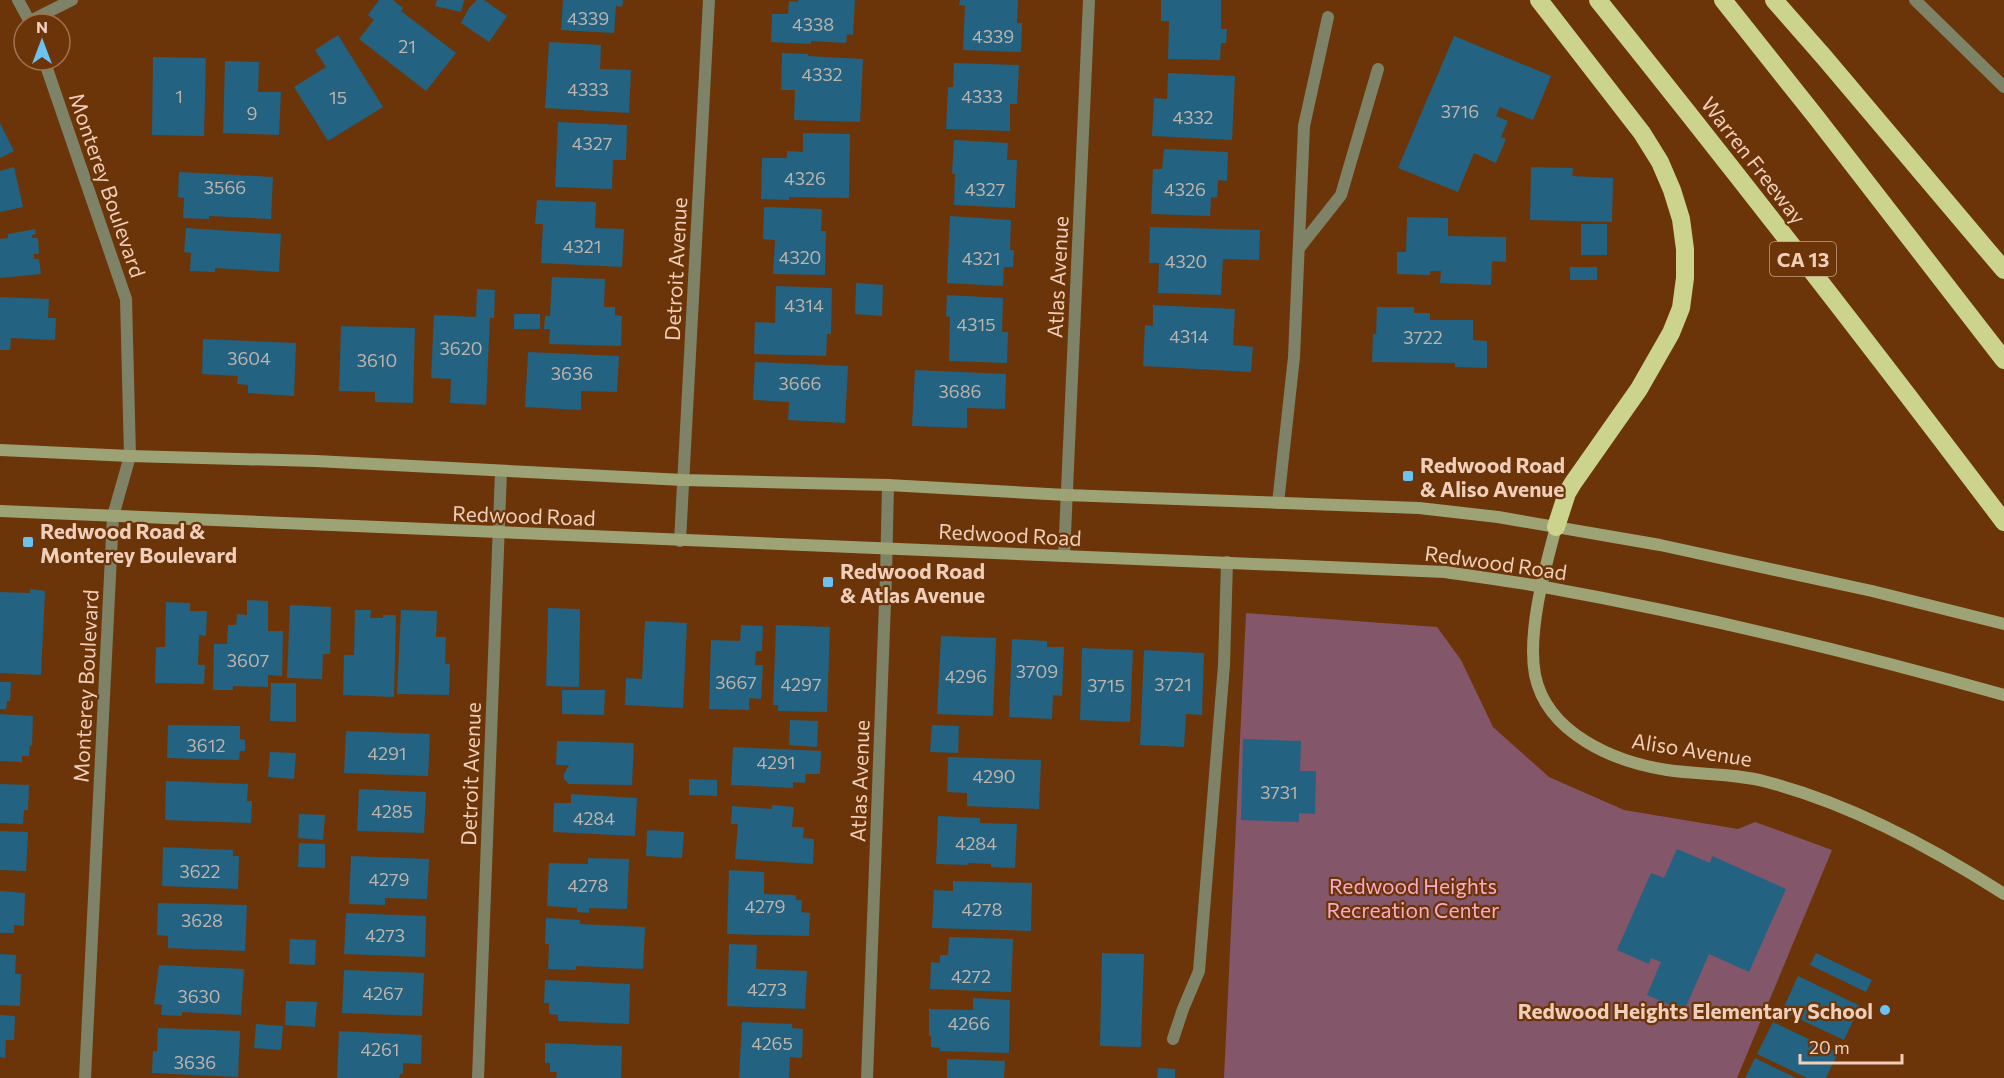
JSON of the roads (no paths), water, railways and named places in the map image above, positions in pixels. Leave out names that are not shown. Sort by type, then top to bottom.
[{"type":"highway","points":[[1539,0],[1642,133],[1660,162],[1681,219],[1685,249],[1685,278],[1681,308],[1671,333],[1638,389],[1573,483],[1556,527]]},
{"type":"highway","name":"Warren Freeway","points":[[1598,0],[1803,258],[2004,522]]},
{"type":"highway","points":[[1723,0],[1824,126],[2004,360]]},
{"type":"highway","points":[[1774,0],[2004,270]]},
{"type":"main road","name":"Redwood Road","points":[[0,450],[316,461],[683,480],[888,485],[1066,495],[1419,508],[1498,517],[1660,545],[1803,575],[2004,624]]},
{"type":"main road","name":"Redwood Road","points":[[0,511],[1445,573],[1541,586],[1664,610],[1790,638],[2004,694]]},
{"type":"main road","name":"Aliso Avenue","points":[[1556,527],[1541,586],[1534,644],[1535,674],[1542,693],[1553,712],[1568,729],[1605,752],[1631,762],[1667,770],[1764,781],[1807,793],[1853,811],[2004,894]]},
{"type":"street","points":[[50,12],[72,0]]},
{"type":"street","name":"Detroit Avenue","points":[[680,541],[709,0]]},
{"type":"street","name":"Atlas Avenue","points":[[1064,556],[1089,0]]},
{"type":"street","points":[[1915,0],[2004,87]]},
{"type":"street","points":[[1278,503],[1294,357],[1304,126],[1328,17]]},
{"type":"street","points":[[1300,247],[1341,195],[1378,69]]},
{"type":"street","name":"Monterey Boulevard","points":[[48,72],[126,299],[130,456],[113,516],[85,1078]]},
{"type":"street","name":"Detroit Avenue","points":[[478,1078],[501,471]]},
{"type":"street","name":"Atlas Avenue","points":[[867,1078],[888,485]]},
{"type":"street","points":[[1173,1039],[1199,971],[1224,665],[1227,562]]},
{"type":"place","name":"Redwood Road & Aliso Avenue","points":[[1408,476]]},
{"type":"place","name":"Redwood Road & Monterey Boulevard","points":[[28,542]]},
{"type":"place","name":"Redwood Road & Atlas Avenue","points":[[828,582]]},
{"type":"place","name":"Redwood Heights Elementary School","points":[[1885,1010]]},
{"type":"park label","name":"Redwood Heights Recreation Center","points":[[1413,897]]}]
